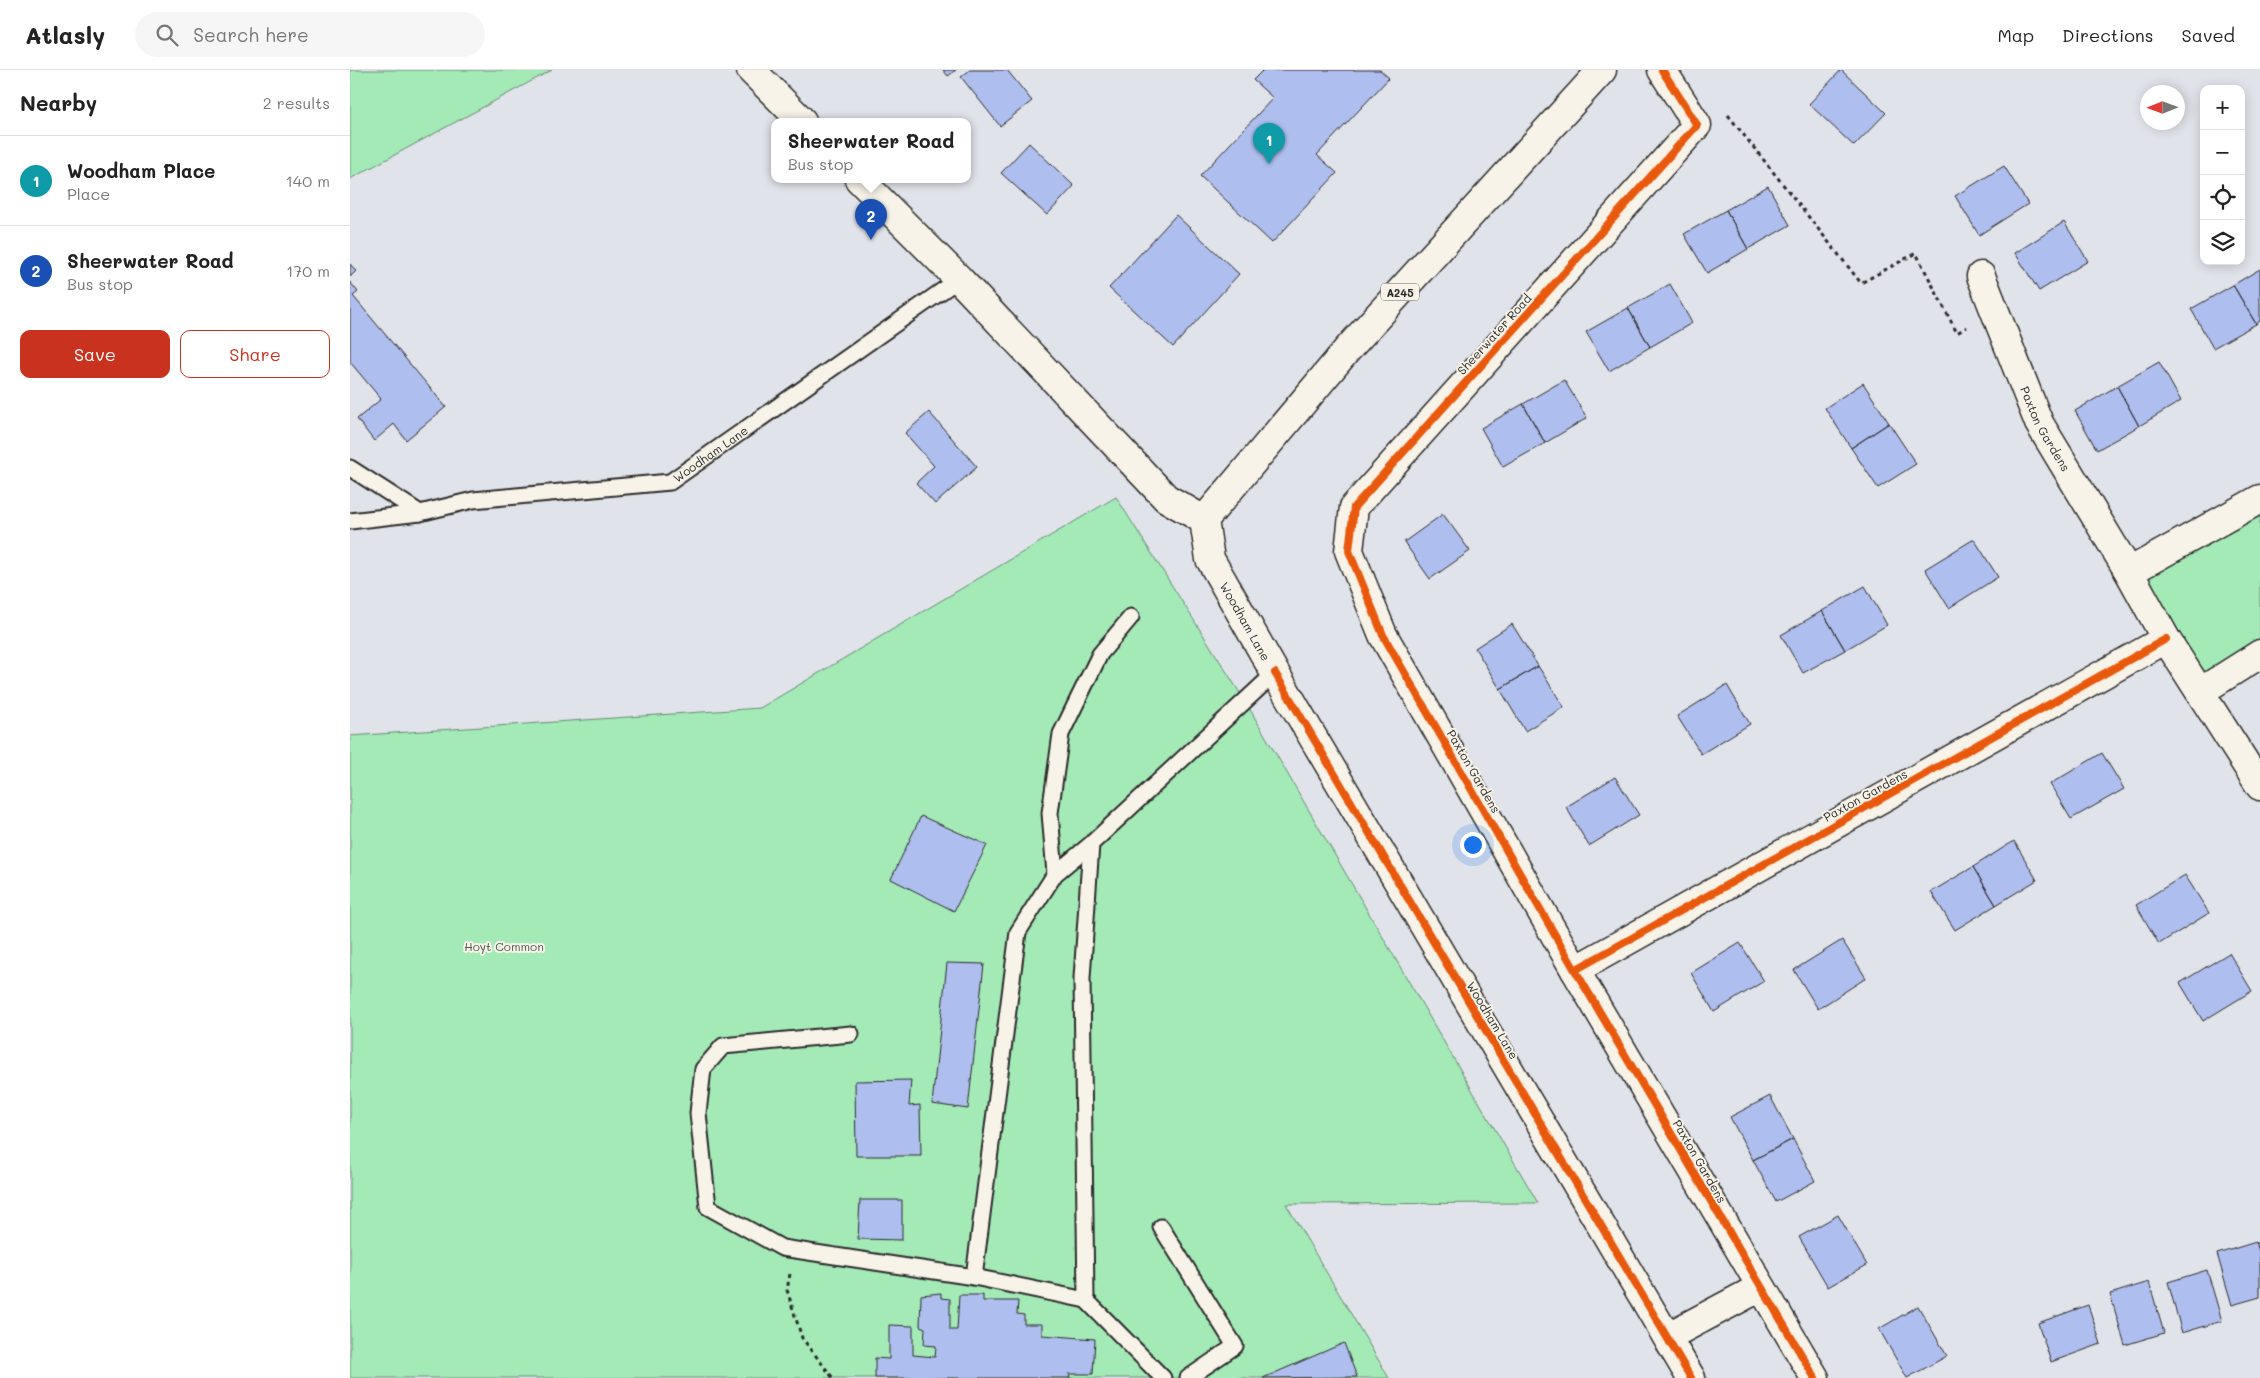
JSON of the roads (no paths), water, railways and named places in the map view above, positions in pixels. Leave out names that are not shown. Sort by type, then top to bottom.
[{"type":"street","points":[[751,70],[799,118]]},
{"type":"street","name":"A245","points":[[1204,520],[1348,350],[1602,70]]},
{"type":"street","name":"Sheerwater Road","points":[[1382,635],[1349,550],[1354,507],[1697,125],[1662,70]]},
{"type":"street","points":[[863,183],[959,279],[1166,498],[1204,520]]},
{"type":"street","name":"Paxton Gardens","points":[[1981,276],[2039,423],[2129,572],[2166,639],[2260,786]]},
{"type":"street","points":[[2129,572],[2260,499]]},
{"type":"street","name":"Woodham Lane","points":[[1204,520],[1210,559],[1275,673],[1691,1378]]},
{"type":"street","name":"Paxton Gardens","points":[[1382,635],[1575,970],[1815,1378]]},
{"type":"street","name":"Paxton Gardens","points":[[1575,970],[2166,639]]},
{"type":"street","points":[[2200,692],[2260,654]]},
{"type":"street","points":[[1667,1337],[1760,1287]]},
{"type":"lane","name":"Woodham Lane","points":[[350,521],[420,513],[473,500],[670,482],[959,279]]},
{"type":"lane","points":[[350,468],[420,513]]},
{"type":"lane","points":[[1055,874],[1050,813],[1061,734],[1100,654],[1131,616]]},
{"type":"lane","points":[[974,1277],[1018,932],[1055,874],[1091,844],[1275,673]]},
{"type":"lane","points":[[1086,1300],[1082,978],[1091,844]]},
{"type":"lane","points":[[851,1034],[723,1046],[703,1069],[698,1113],[708,1207],[782,1248],[974,1277],[1086,1300],[1163,1378]]},
{"type":"lane","points":[[1161,1227],[1236,1346],[1188,1378]]},
{"type":"place","name":"Woodham Place","points":[[1269,164]]},
{"type":"place","name":"Sheerwater Road","points":[[871,240]]},
{"type":"park label","name":"Hoyt Common","points":[[504,946]]}]
